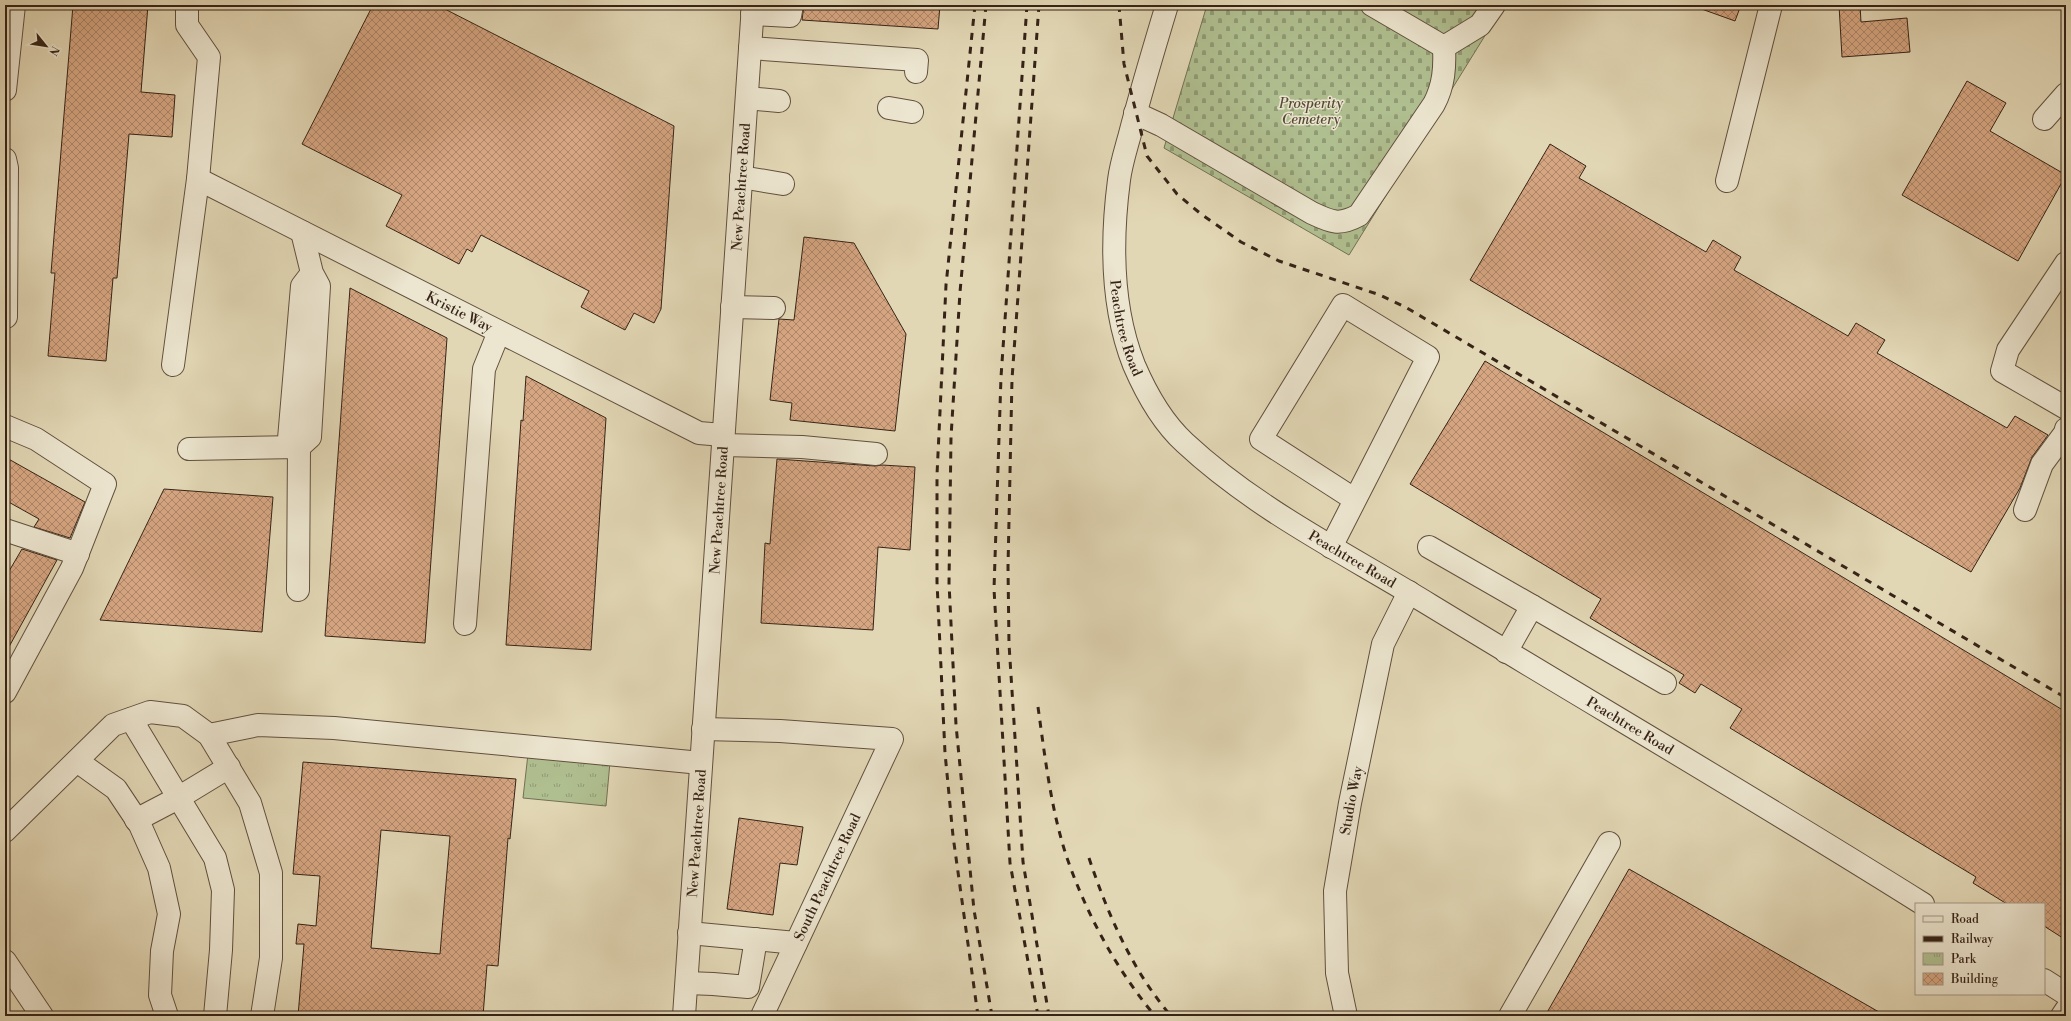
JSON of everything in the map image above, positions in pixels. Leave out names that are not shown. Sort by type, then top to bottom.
[{"type":"street","points":[[5,90],[14,5]]},
{"type":"street","points":[[173,365],[198,179],[209,57],[187,25],[187,5]]},
{"type":"street","points":[[753,9],[790,16],[792,5]]},
{"type":"street","name":"Peachtree Road","points":[[1166,5],[1135,113],[1119,177],[1114,253],[1118,309],[1133,361],[1148,397],[1182,440],[1237,487],[1331,547],[1409,592],[1506,652],[1825,842],[1921,903]]},
{"type":"street","points":[[1372,5],[1444,47]]},
{"type":"street","points":[[1444,47],[1480,25],[1494,5]]},
{"type":"street","points":[[1726,180],[1771,5]]},
{"type":"street","name":"New Peachtree Road","points":[[684,1016],[753,9]]},
{"type":"street","points":[[1135,113],[1161,126],[1312,213],[1329,221],[1345,222],[1358,215],[1434,104],[1441,90],[1445,68],[1444,47]]},
{"type":"street","points":[[750,48],[917,66]]},
{"type":"street","points":[[2044,119],[2066,94]]},
{"type":"street","points":[[746,98],[779,101]]},
{"type":"street","points":[[889,108],[912,112]]},
{"type":"street","points":[[5,159],[7,168],[6,317]]},
{"type":"street","points":[[741,177],[784,184]]},
{"type":"street","name":"Kristie Way","points":[[198,179],[699,433],[723,440],[876,454]]},
{"type":"street","points":[[299,447],[289,439],[302,286],[312,272],[302,232]]},
{"type":"street","points":[[2066,263],[2008,350],[2002,371],[2066,408]]},
{"type":"street","points":[[1331,547],[1354,499],[1428,357],[1343,305],[1261,439],[1354,499]]},
{"type":"street","points":[[732,307],[774,308]]},
{"type":"street","points":[[465,624],[484,369],[499,332]]},
{"type":"street","points":[[5,426],[36,439],[105,484],[72,568],[5,692]]},
{"type":"street","points":[[2025,510],[2042,464],[2065,434],[2066,429]]},
{"type":"street","points":[[189,449],[299,447]]},
{"type":"street","points":[[298,590],[299,447]]},
{"type":"street","points":[[5,530],[78,554]]},
{"type":"street","points":[[1429,547],[1666,682]]},
{"type":"street","name":"Studio Way","points":[[1346,1016],[1337,973],[1335,891],[1350,803],[1383,644],[1409,592]]},
{"type":"street","points":[[1506,652],[1532,606]]},
{"type":"street","points":[[5,832],[113,725],[150,712],[183,716],[209,735],[250,803],[271,873],[271,958],[262,1016]]},
{"type":"street","points":[[131,719],[214,858],[223,890],[221,950],[215,1016]]},
{"type":"street","points":[[209,735],[258,725],[334,728],[701,764]]},
{"type":"street","name":"South Peachtree Road","points":[[703,729],[780,731],[892,739],[762,1016]]},
{"type":"street","points":[[77,762],[116,789],[136,820],[159,868],[169,914],[162,950],[160,995],[167,1016]]},
{"type":"street","points":[[136,820],[178,798],[229,767]]},
{"type":"street","points":[[1510,1016],[1610,843]]},
{"type":"street","points":[[689,933],[796,943]]},
{"type":"street","points":[[686,983],[748,987],[756,939]]},
{"type":"street","points":[[5,961],[42,1016]]},
{"type":"street","points":[[2045,981],[2066,994]]},
{"type":"street","points":[[2062,1016],[2066,1010]]},
{"type":"green space","name":"Prosperity Cemetery","points":[[1207,5],[1504,5],[1349,255],[1164,148]]},
{"type":"green space","points":[[528,754],[610,762],[606,806],[523,798]]},
{"type":"building","points":[[73,5],[148,5],[141,92],[175,95],[172,137],[129,134],[117,278],[113,278],[106,361],[48,356],[55,273],[51,273]]},
{"type":"building","points":[[373,5],[437,5],[674,126],[661,309],[654,323],[634,313],[625,330],[581,307],[589,291],[481,235],[472,252],[467,249],[459,264],[386,226],[402,195],[302,144]]},
{"type":"building","points":[[804,5],[940,5],[938,29],[802,20]]},
{"type":"building","points":[[1696,5],[1741,5],[1735,21],[1696,7]]},
{"type":"building","points":[[1839,5],[1860,5],[1861,22],[1907,18],[1910,52],[1842,57]]},
{"type":"building","points":[[1967,81],[2006,103],[1990,131],[2066,175],[2018,261],[1902,195]]},
{"type":"building","points":[[1550,144],[1586,166],[1579,178],[1706,252],[1713,240],[1741,257],[1734,270],[1848,336],[1856,323],[1885,340],[1877,353],[2007,428],[2015,416],[2048,435],[2032,457],[2020,488],[1971,572],[1470,280]]},
{"type":"building","points":[[804,237],[854,243],[906,334],[895,431],[790,420],[792,403],[770,400],[779,319],[794,320]]},
{"type":"building","points":[[350,288],[447,338],[425,643],[325,636]]},
{"type":"building","points":[[1485,361],[2066,712],[2066,940],[2045,927],[2045,903],[2005,903],[1973,883],[1976,877],[1730,728],[1742,709],[1701,684],[1695,693],[1679,683],[1684,675],[1590,618],[1601,599],[1410,484]]},
{"type":"building","points":[[526,376],[606,418],[591,650],[506,645],[521,420],[523,421]]},
{"type":"building","points":[[5,457],[85,502],[70,538],[34,527],[39,519],[5,500]]},
{"type":"building","points":[[777,459],[875,466],[915,467],[910,550],[878,547],[873,630],[761,623],[765,543],[770,544]]},
{"type":"building","points":[[164,489],[273,497],[262,632],[100,620]]},
{"type":"building","points":[[22,549],[57,560],[5,654],[5,578]]},
{"type":"building","points":[[303,762],[516,779],[510,839],[508,838],[498,966],[487,965],[483,1016],[298,1016],[304,944],[296,944],[298,924],[316,926],[320,876],[293,874]],"holes":[[[381,830],[450,836],[440,954],[371,948]]]},
{"type":"building","points":[[739,818],[803,827],[797,865],[780,863],[773,915],[727,909]]},
{"type":"building","points":[[1629,869],[1886,1016],[1545,1016]]},
{"type":"railway","points":[[975,5],[946,285],[937,475],[937,582],[945,753],[953,836],[978,1016]]},
{"type":"railway","points":[[986,5],[960,292],[951,437],[949,583],[956,725],[974,910],[992,1016]]},
{"type":"railway","points":[[1027,5],[1001,377],[994,589],[1010,863],[1038,1016]]},
{"type":"railway","points":[[1039,5],[1012,379],[1008,567],[1009,644],[1023,862],[1049,1016]]},
{"type":"railway","points":[[1119,5],[1124,64],[1147,156],[1177,194],[1201,214],[1241,242],[1279,261],[1380,295],[1407,308],[2066,698]]},
{"type":"railway","points":[[1038,707],[1053,802],[1061,840],[1067,858],[1093,921],[1104,941],[1128,980],[1155,1016]]},
{"type":"railway","points":[[1089,858],[1104,900],[1122,941],[1144,980],[1171,1016]]}]
